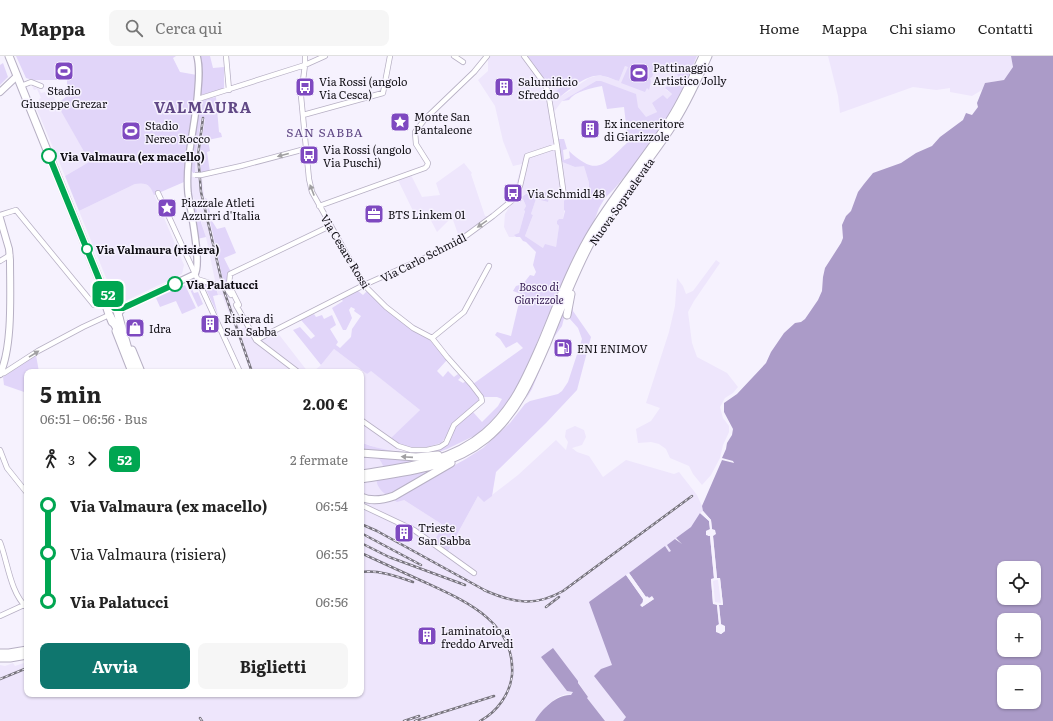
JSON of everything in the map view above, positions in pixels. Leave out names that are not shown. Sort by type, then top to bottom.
[{"type":"main road","points":[[9,56],[101,284],[104,299],[114,312],[140,369]]},
{"type":"main road","name":"Nuova Sopraelevata","points":[[364,478],[400,470],[444,457],[471,444],[484,434],[504,414],[522,387],[573,269],[592,232],[605,211],[669,122],[692,79],[702,56]]},
{"type":"main road","name":"Nuova Sopraelevata","points":[[364,474],[431,467],[445,462],[474,448],[497,429],[515,408],[526,389],[586,253],[609,214],[673,125],[708,56]]},
{"type":"main road","points":[[0,92],[17,76]]},
{"type":"main road","points":[[0,217],[10,255],[10,305],[8,338],[4,363],[0,374]]},
{"type":"main road","points":[[567,315],[570,296],[586,253]]},
{"type":"main road","points":[[101,284],[106,290],[136,369]]},
{"type":"main road","points":[[114,312],[131,369]]},
{"type":"main road","points":[[497,429],[504,426],[526,401]]},
{"type":"main road","points":[[364,453],[416,457],[439,455],[455,449],[484,434]]},
{"type":"main road","points":[[364,498],[371,500],[386,499],[437,472],[474,448]]},
{"type":"main road","points":[[0,653],[24,650]]},
{"type":"main road","points":[[0,658],[24,656]]},
{"type":"street","points":[[196,276],[198,259],[189,198],[188,175],[198,98],[198,56]]},
{"type":"street","points":[[226,56],[229,90]]},
{"type":"street","name":"Via Cesare Rossi","points":[[305,56],[306,65],[301,96],[305,149],[310,186],[330,226],[364,286],[396,315],[414,328],[432,338],[471,384],[481,397],[482,401],[454,425],[446,443],[440,447],[427,450],[411,450],[398,446],[364,422]]},
{"type":"street","points":[[198,98],[229,90],[306,65],[325,56]]},
{"type":"street","points":[[303,115],[383,94],[390,56]]},
{"type":"street","points":[[454,56],[463,62]]},
{"type":"street","points":[[320,206],[425,168],[428,163],[416,144],[415,132],[425,119],[474,72],[487,56]]},
{"type":"street","points":[[524,56],[544,83],[548,92],[564,196]]},
{"type":"street","points":[[21,86],[31,82],[41,86]]},
{"type":"street","name":"Via Carlo Schmidl","points":[[256,340],[364,286],[438,252],[463,238],[493,216],[517,195],[527,156],[557,146]]},
{"type":"street","points":[[188,175],[215,173],[305,149]]},
{"type":"street","points":[[158,193],[239,369]]},
{"type":"street","points":[[0,217],[16,210],[93,303],[104,299]]},
{"type":"street","points":[[237,307],[239,305],[228,283],[230,274],[330,226]]},
{"type":"street","points":[[0,261],[10,255]]},
{"type":"street","points":[[432,338],[464,312],[489,266]]},
{"type":"street","points":[[0,374],[38,351],[83,327],[196,276],[226,288],[256,340],[294,369]]},
{"type":"street","points":[[0,450],[7,468],[24,489]]},
{"type":"street","points":[[364,507],[414,530],[474,573]]},
{"type":"street","points":[[0,544],[12,582],[24,604]]},
{"type":"street","points":[[0,616],[24,606]]},
{"type":"shaded area","points":[[488,56],[526,56],[546,83],[554,78],[559,78],[565,84],[555,92],[560,97],[589,78],[596,76],[603,76],[619,81],[625,66],[667,66],[677,73],[680,79],[676,84],[665,89],[672,94],[667,99],[652,103],[657,112],[646,118],[638,107],[596,81],[562,101],[554,112],[562,162],[575,167],[584,165],[589,183],[589,195],[566,198],[563,219],[557,224],[559,226],[556,247],[543,248],[525,236],[533,215],[531,214],[536,199],[548,202],[549,193],[536,191],[536,189],[517,198],[523,199],[526,206],[519,234],[514,236],[516,237],[509,237],[504,227],[505,214],[510,206],[522,164],[513,166],[503,141],[495,106],[478,80],[488,71]]},
{"type":"shaded area","points":[[828,56],[1011,56],[1013,67],[1004,80],[985,83],[982,90],[972,96],[950,92],[950,88],[936,90],[913,87],[840,113],[838,96]]},
{"type":"shaded area","points":[[1011,56],[1053,56],[1053,721],[623,721],[626,717],[594,676],[601,669],[612,665],[589,602],[626,575],[643,599],[642,607],[654,599],[646,597],[629,573],[665,546],[669,552],[671,551],[667,545],[675,539],[682,544],[676,538],[691,527],[700,513],[709,521],[710,530],[706,531],[708,536],[710,536],[714,579],[711,579],[713,604],[717,604],[719,625],[716,626],[716,631],[721,634],[725,631],[724,626],[721,625],[719,605],[723,605],[720,578],[717,578],[713,536],[715,530],[712,530],[711,520],[703,511],[702,506],[722,460],[734,463],[733,461],[722,458],[733,429],[724,412],[724,403],[737,394],[766,363],[771,352],[784,333],[795,323],[801,322],[805,319],[818,300],[822,291],[825,268],[843,238],[842,225],[846,216],[851,211],[858,192],[873,173],[901,163],[916,153],[932,146],[940,137],[963,120],[966,113],[972,115],[978,107],[977,103],[985,83],[1004,80],[1013,67]]},
{"type":"shaded area","points":[[32,86],[39,89],[41,93],[45,92],[48,98],[53,96],[89,162],[65,176],[35,105],[40,103],[39,99],[41,98],[37,89],[34,90]]},
{"type":"shaded area","points":[[201,118],[205,118],[201,138],[200,160],[205,203],[226,291],[240,329],[246,327],[256,342],[277,332],[306,369],[249,369],[222,295],[218,295],[206,237],[191,190],[190,177],[195,177],[196,152]]},
{"type":"shaded area","points":[[464,163],[472,173],[471,174],[485,216],[488,218],[459,237],[452,217],[437,232],[426,211],[415,215],[398,180],[411,175],[422,197],[440,195],[436,183]]},
{"type":"shaded area","points":[[143,183],[151,187],[184,265],[182,274],[117,305],[79,211],[135,184]]},
{"type":"shaded area","points":[[716,260],[720,263],[688,312],[692,343],[697,357],[727,373],[738,387],[733,393],[725,398],[720,407],[723,418],[729,426],[729,432],[723,445],[720,458],[711,475],[702,485],[693,474],[689,466],[670,458],[666,449],[659,444],[651,442],[638,443],[636,429],[651,421],[660,408],[646,403],[669,332],[675,306],[677,278],[683,286],[686,294],[693,291]]},
{"type":"shaded area","points":[[334,349],[360,369],[316,369]]},
{"type":"shaded area","points":[[370,370],[420,410],[391,439],[404,446],[399,451],[380,449],[364,443],[364,372],[367,374]]},
{"type":"shaded area","points":[[575,426],[584,430],[586,437],[582,445],[572,448],[577,452],[589,456],[603,477],[626,460],[674,474],[679,472],[697,495],[703,511],[715,529],[725,631],[716,632],[713,604],[691,527],[676,538],[654,599],[642,607],[612,665],[626,717],[623,721],[605,721],[587,698],[588,697],[578,682],[570,691],[574,692],[571,695],[566,694],[558,697],[549,704],[535,721],[0,721],[0,665],[5,666],[13,663],[15,666],[24,663],[24,697],[364,697],[364,450],[373,452],[381,460],[383,466],[382,468],[404,500],[443,525],[448,551],[478,496],[493,483],[492,495],[518,475],[556,440],[566,450],[568,442],[565,437],[566,430]]},
{"type":"shaded area","points":[[553,648],[578,681],[588,697],[587,698],[605,721],[535,721],[550,703],[560,697],[571,695],[573,692],[567,691],[541,657]]},
{"type":"green space","name":"Stadio Nereo Rocco","points":[[16,56],[176,56],[173,58],[180,72],[197,75],[184,182],[154,195],[148,185],[142,183],[135,184],[79,211],[65,176],[89,162],[57,104],[67,96],[67,80],[32,80],[26,78]]},
{"type":"green space","points":[[201,56],[210,56],[213,68],[224,67],[224,89],[201,95]]},
{"type":"green space","name":"Bosco di Giarizzole","points":[[526,56],[697,56],[679,98],[652,143],[605,198],[599,208],[593,224],[577,250],[565,276],[519,384],[508,402],[488,425],[476,435],[447,449],[421,459],[434,469],[420,484],[483,448],[510,423],[525,404],[530,401],[558,394],[562,391],[568,382],[582,339],[578,328],[570,319],[569,313],[573,299],[573,311],[591,337],[577,390],[496,472],[492,496],[484,502],[478,496],[448,551],[435,540],[443,525],[404,500],[397,502],[382,491],[377,483],[377,479],[378,473],[383,466],[375,454],[364,450],[364,443],[393,451],[419,453],[431,451],[441,448],[448,443],[456,426],[473,412],[482,422],[498,406],[502,399],[497,397],[483,397],[473,384],[523,348],[517,342],[506,348],[500,339],[495,335],[497,332],[511,336],[521,294],[513,291],[516,286],[523,284],[530,275],[534,276],[536,272],[533,265],[536,252],[520,237],[516,237],[514,235],[519,233],[526,206],[523,199],[517,197],[521,197],[529,193],[531,190],[536,189],[537,191],[550,193],[548,202],[536,199],[531,214],[533,215],[525,236],[543,248],[545,244],[556,247],[559,226],[557,221],[559,219],[563,219],[565,211],[564,201],[566,198],[589,195],[589,183],[584,166],[575,167],[562,162],[558,139],[564,139],[567,149],[563,150],[564,160],[570,158],[569,151],[587,164],[594,166],[606,162],[628,142],[624,107],[607,109],[602,86],[584,90],[575,94],[569,100],[562,101],[596,81],[601,81],[636,94],[638,107],[646,117],[657,112],[652,103],[663,95],[667,99],[672,94],[665,88],[674,81],[676,84],[680,79],[670,68],[657,66],[652,77],[650,78],[651,82],[649,90],[647,88],[645,92],[621,83],[628,67],[625,66],[619,81],[603,76],[592,77],[580,82],[560,97],[555,92],[565,84],[559,78],[555,81],[553,78],[546,83]]},
{"type":"green space","points":[[3,63],[8,77],[0,85],[0,65]]},
{"type":"green space","points":[[216,97],[219,132],[221,133],[222,137],[208,140],[210,151],[207,152],[210,172],[201,173],[200,149],[205,119],[201,118],[196,152],[195,173],[193,173],[190,168],[200,100]]},
{"type":"green space","points":[[190,177],[193,199],[206,237],[197,239],[190,190]]},
{"type":"green space","points":[[205,198],[207,199],[212,221],[217,229],[225,227],[236,253],[224,258],[231,272],[227,276],[227,287],[224,285]]},
{"type":"green space","points":[[187,283],[192,284],[191,287],[194,293],[198,292],[203,304],[198,307]]},
{"type":"green space","points":[[203,283],[216,288],[218,295],[213,296],[218,315]]},
{"type":"green space","points":[[185,285],[196,308],[182,314],[176,301],[160,307],[156,298]]},
{"type":"green space","points":[[358,291],[363,295],[367,291],[429,339],[447,360],[437,371],[443,377],[448,371],[454,377],[458,374],[461,377],[458,380],[463,383],[466,381],[473,388],[479,400],[478,403],[454,423],[447,436],[441,443],[424,448],[411,448],[390,439],[420,410],[371,371],[367,374],[364,372],[364,369],[360,369],[334,349],[321,365],[293,330],[300,327],[311,339],[315,336],[301,320],[314,314],[316,317],[322,315],[324,319],[332,315],[336,325],[330,329],[338,342],[336,345],[340,348],[351,337],[352,329],[361,316],[351,307],[349,310],[352,318],[346,330],[343,330],[332,308],[343,301],[341,299]]},
{"type":"green space","points":[[566,306],[562,326],[552,340],[532,389],[526,399]]},
{"type":"green space","points":[[36,355],[38,369],[24,369],[24,392],[4,385],[3,377]]},
{"type":"pier","points":[[703,511],[711,520],[712,529],[715,530],[716,534],[713,536],[717,578],[720,578],[723,605],[719,605],[721,624],[725,626],[725,631],[721,634],[716,632],[716,626],[719,624],[717,605],[713,604],[711,579],[714,578],[710,536],[706,535],[706,531],[710,529],[709,521],[700,513]],"holes":[[[718,580],[721,603],[715,602],[713,581]]]},
{"type":"pier","points":[[629,573],[646,597],[647,596],[649,598],[652,596],[654,599],[642,607],[640,605],[643,602],[643,599],[626,575]]},
{"type":"railway","points":[[203,118],[198,155],[201,192],[224,291],[251,369]]},
{"type":"railway","points":[[484,590],[505,598],[524,601],[533,601],[553,596],[563,591],[692,496]]},
{"type":"railway","points":[[364,525],[488,592]]},
{"type":"railway","points":[[364,535],[421,565]]},
{"type":"railway","points":[[364,544],[389,557],[465,585]]},
{"type":"railway","points":[[364,554],[454,596],[484,615],[496,627],[505,640],[511,656],[511,682],[502,702],[492,713],[480,721]]},
{"type":"railway","points":[[364,572],[381,573],[413,582]]},
{"type":"railway","points":[[546,607],[559,597]]},
{"type":"railway","points":[[0,679],[24,669]]},
{"type":"railway","points":[[415,721],[494,696]]},
{"type":"railway","points":[[404,721],[419,716]]},
{"type":"bus line","name":"52","points":[[49,156],[101,284],[106,290],[114,308],[123,308],[175,284]]},
{"type":"place","name":"Stadio Giuseppe Grezar","points":[[64,71]]},
{"type":"place","name":"Pattinaggio Artistico Jolly","points":[[639,73]]},
{"type":"place","name":"Via Rossi (angolo Via Cesca)","points":[[305,87]]},
{"type":"place","name":"Salumificio Sfreddo","points":[[504,87]]},
{"type":"place","name":"Monte San Pantaleone","points":[[400,122]]},
{"type":"place","name":"Ex inceneritore di Giarizzole","points":[[590,129]]},
{"type":"place","name":"Stadio Nereo Rocco","points":[[131,131]]},
{"type":"place","name":"Via Rossi (angolo Via Puschi)","points":[[309,155]]},
{"type":"place","name":"Via Valmaura (ex macello)","points":[[49,156]]},
{"type":"place","name":"Via Schmidl 48","points":[[513,193]]},
{"type":"place","name":"Piazzale Atleti Azzurri d'Italia","points":[[167,208]]},
{"type":"place","name":"BTS Linkem 01","points":[[374,214]]},
{"type":"place","name":"Via Valmaura (risiera)","points":[[87,249]]},
{"type":"place","name":"Via Palatucci","points":[[175,284]]},
{"type":"place","name":"Risiera di San Sabba","points":[[210,324]]},
{"type":"place","name":"Idra","points":[[135,328]]},
{"type":"place","name":"ENI ENIMOV","points":[[563,348]]},
{"type":"place","name":"Trieste San Sabba","points":[[404,533]]},
{"type":"place","name":"Laminatoio a freddo Arvedi","points":[[427,636]]},
{"type":"district","name":"VALMAURA","points":[[203,106]]},
{"type":"district","name":"SAN SABBA","points":[[325,132]]}]
